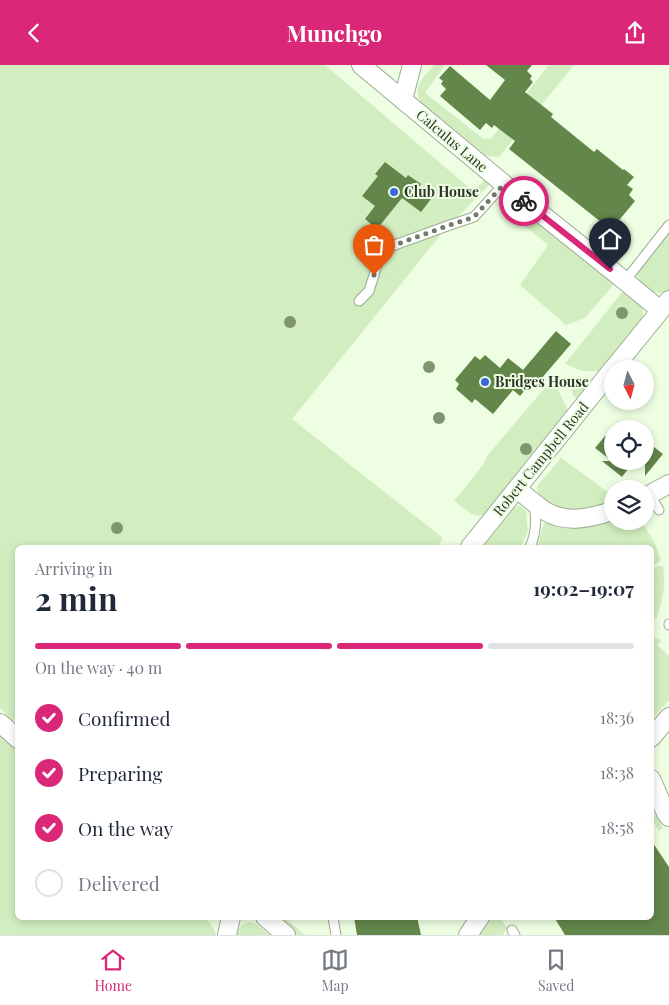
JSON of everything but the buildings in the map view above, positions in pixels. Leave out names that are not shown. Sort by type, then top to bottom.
[{"type":"street","name":"Calculus Lane","points":[[361,65],[504,184],[625,281],[665,305]]},
{"type":"street","points":[[403,100],[412,65]]},
{"type":"street","name":"Robert Campbell Road","points":[[620,360],[665,305]]},
{"type":"street","name":"Robert Campbell Road","points":[[472,545],[604,380]]},
{"type":"street","points":[[654,493],[669,484]]},
{"type":"street","points":[[518,489],[548,512],[567,518],[587,518],[604,513]]},
{"type":"street","points":[[654,736],[669,717]]},
{"type":"street","points":[[0,723],[15,736]]},
{"type":"street","points":[[654,785],[668,815]]},
{"type":"street","points":[[654,804],[668,815]]},
{"type":"street","points":[[268,920],[286,935]]},
{"type":"street","points":[[468,935],[478,920]]},
{"type":"lane","points":[[359,301],[368,291],[383,251],[392,246],[474,217],[504,184]]},
{"type":"lane","points":[[625,281],[669,225]]},
{"type":"lane","points":[[531,545],[535,529],[534,502]]},
{"type":"lane","points":[[654,504],[659,510]]},
{"type":"lane","points":[[334,920],[336,935]]},
{"type":"green space","points":[[0,65],[325,65],[473,191],[485,180],[490,184],[442,233],[292,419],[443,538],[438,545],[15,545],[15,723],[0,708]]},
{"type":"green space","points":[[434,65],[445,65],[425,93],[485,140],[487,138],[490,140],[549,65],[574,65],[499,157],[486,156],[420,102],[418,86]]},
{"type":"green space","points":[[506,197],[614,284],[585,318],[566,325],[520,285],[548,245],[497,203]]},
{"type":"green space","points":[[669,231],[669,290],[659,293],[654,292],[640,282],[636,272]]},
{"type":"green space","points":[[623,291],[638,303],[643,311],[642,321],[611,360],[604,360],[604,368],[602,371],[583,371],[565,364]]},
{"type":"green space","points":[[580,381],[591,382],[591,384],[577,399],[572,393],[571,387]]},
{"type":"green space","points":[[551,382],[556,386],[568,413],[489,511],[482,515],[474,515],[466,511],[453,500],[456,499],[483,465],[487,456]]},
{"type":"green space","points":[[561,458],[604,489],[604,508],[594,511],[560,510],[538,497],[537,487]]},
{"type":"green space","points":[[520,506],[526,511],[528,531],[522,545],[485,545],[515,507]]},
{"type":"green space","points":[[544,523],[577,528],[604,523],[604,530],[647,530],[655,544],[661,560],[654,564],[654,545],[538,545]]},
{"type":"green space","points":[[663,566],[664,573],[662,599],[656,619],[654,618],[654,568]]},
{"type":"green space","points":[[654,637],[661,641],[657,645],[669,656],[669,700],[654,717]]},
{"type":"green space","points":[[0,733],[15,747],[15,920],[206,920],[216,935],[0,935]]},
{"type":"green space","points":[[654,814],[663,822],[661,824],[663,828],[659,831],[654,824]]},
{"type":"green space","points":[[276,920],[287,920],[305,935],[295,935]]},
{"type":"green space","points":[[488,920],[501,920],[508,929],[503,933],[504,935],[477,935]]},
{"type":"green space","points":[[251,922],[270,935],[236,935],[241,926]]},
{"type":"way so far","points":[[374,275],[383,251],[392,246],[474,217],[504,184],[524,201]]},
{"type":"place","name":"Club House","points":[[394,192]]},
{"type":"place","name":"Bridges House","points":[[485,382]]},
{"type":"route","points":[[524,201],[610,269]]}]
